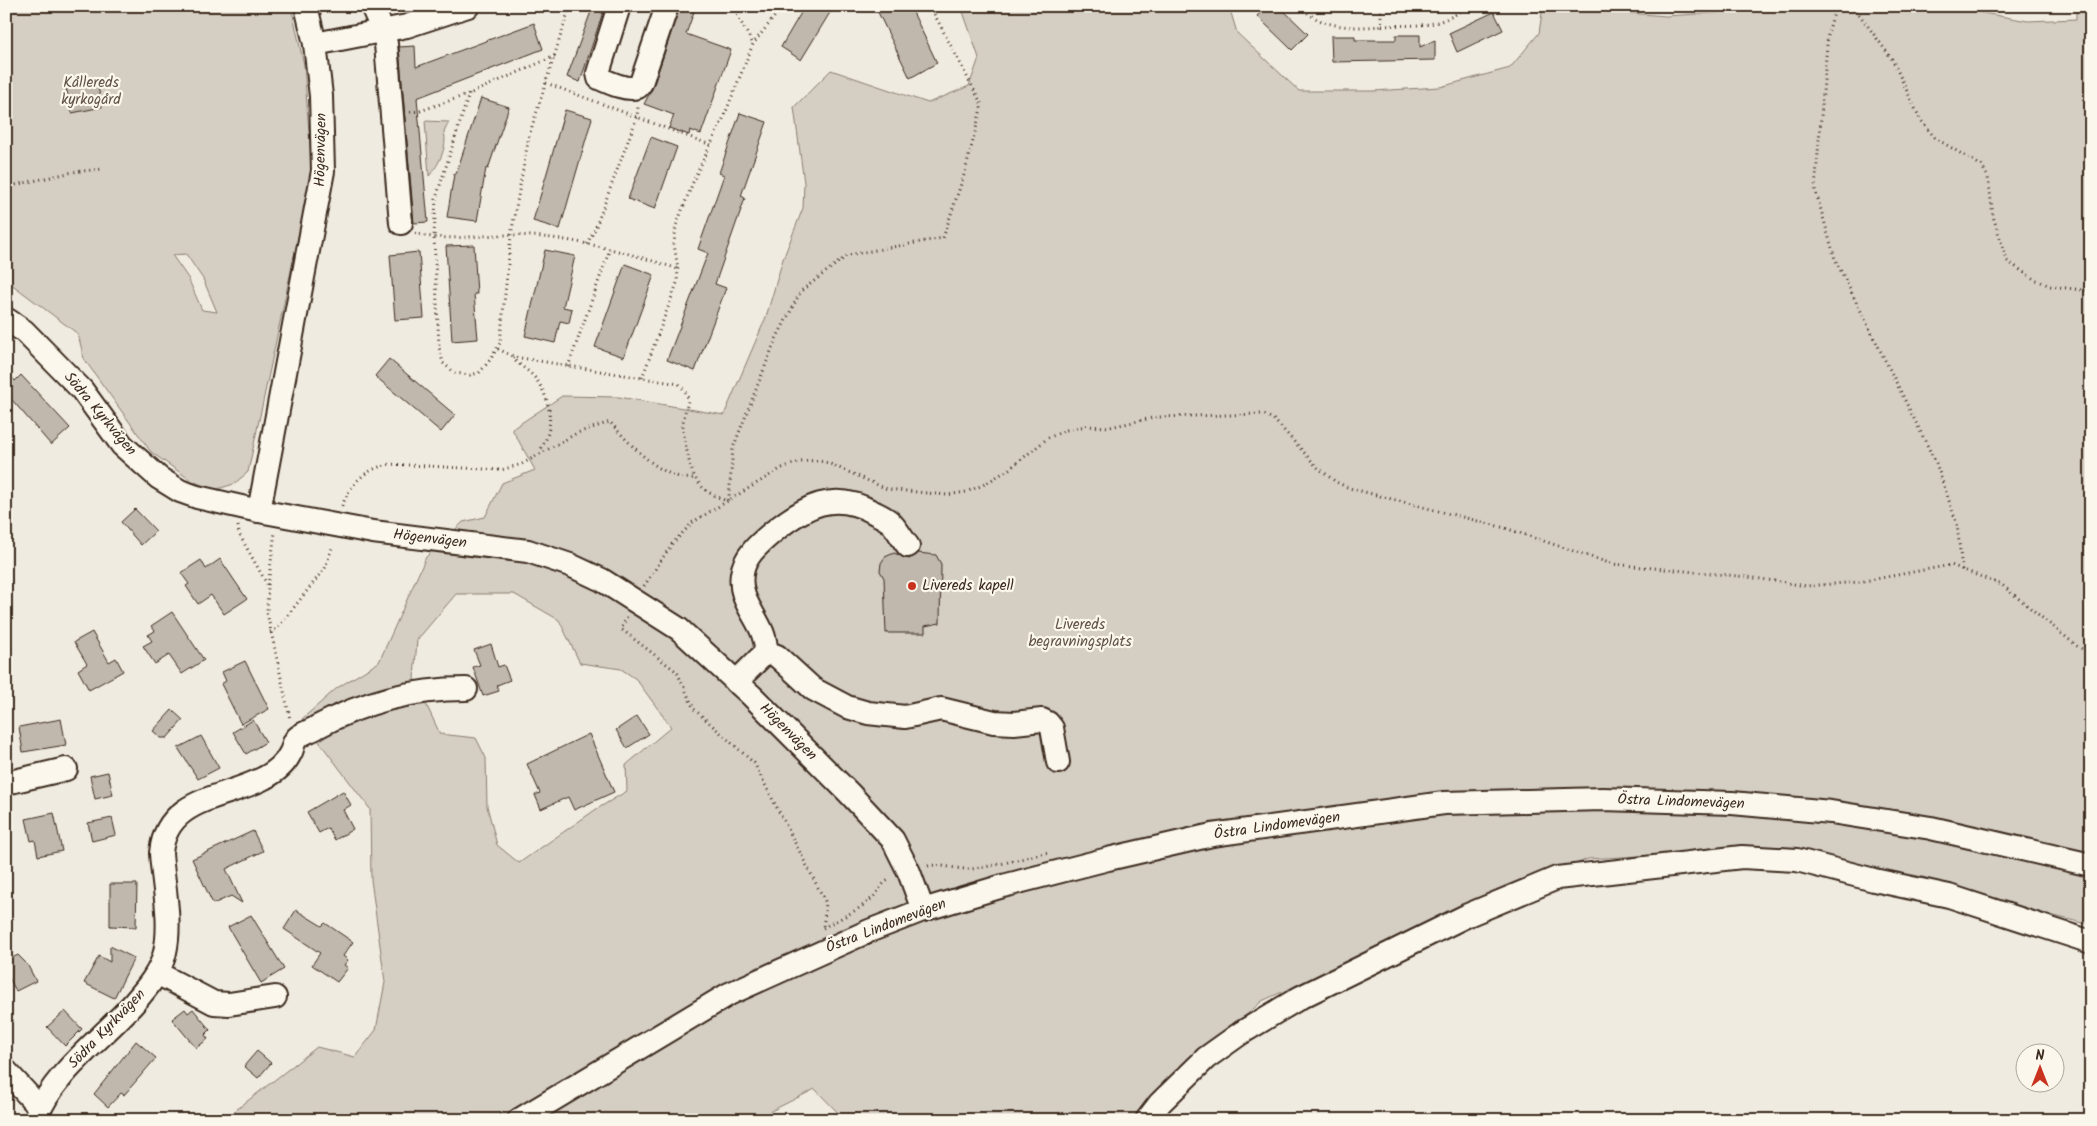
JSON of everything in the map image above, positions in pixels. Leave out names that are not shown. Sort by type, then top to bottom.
[{"type":"street","name":"Högenvägen","points":[[306,6],[315,44],[321,96],[323,171],[259,511],[373,532],[528,551],[602,580],[679,630],[736,682],[849,793],[893,840],[909,872],[923,910]]},
{"type":"street","points":[[372,6],[383,31],[401,223]]},
{"type":"street","points":[[315,44],[383,31],[468,6]]},
{"type":"street","points":[[619,6],[598,73],[600,78],[631,89],[638,87],[667,6]]},
{"type":"street","name":"Södra Kyrkvägen","points":[[6,319],[24,331],[82,390],[122,445],[159,478],[180,490],[259,511]]},
{"type":"street","points":[[736,682],[766,652],[762,628],[743,598],[740,586],[746,560],[758,545],[794,515],[834,500],[849,502],[865,507],[890,521],[908,546]]},
{"type":"street","points":[[766,652],[778,656],[812,689],[847,707],[868,713],[905,717],[940,709],[994,722],[1014,723],[1042,720],[1048,723],[1054,736],[1058,762]]},
{"type":"street","name":"Södra Kyrkvägen","points":[[37,1114],[64,1074],[146,989],[162,963],[167,943],[161,853],[162,841],[170,822],[196,804],[262,779],[277,771],[287,760],[294,742],[302,734],[337,716],[376,702],[414,692],[466,689]]},
{"type":"street","points":[[6,783],[66,769]]},
{"type":"street","name":"Östra Lindomevägen","points":[[519,1120],[729,994],[794,963],[923,910],[1089,864],[1212,835],[1444,803],[1604,799],[1732,803],[1821,812],[1931,828],[2091,865]]},
{"type":"street","points":[[1147,1120],[1160,1103],[1206,1058],[1240,1033],[1301,997],[1468,915],[1557,878],[1742,857],[1797,860],[1874,880],[1949,896],[2091,942]]},
{"type":"street","points":[[157,973],[214,1003],[229,1004],[275,997]]},
{"type":"street","points":[[6,1071],[37,1114]]},
{"type":"path","points":[[469,94],[436,198],[434,236],[439,347],[443,363],[455,373],[470,375],[479,373],[498,349],[500,342],[512,235],[529,136],[570,6]]},
{"type":"path","points":[[732,6],[753,44]]},
{"type":"path","points":[[642,378],[672,297],[678,269],[674,244],[676,226],[695,177],[711,145],[753,44],[782,6]]},
{"type":"path","points":[[727,501],[729,497],[733,448],[775,341],[801,291],[848,256],[944,238],[966,172],[982,105],[930,6]]},
{"type":"path","points":[[1300,6],[1308,15],[1330,25],[1356,28],[1434,24],[1446,21],[1469,6]]},
{"type":"path","points":[[1380,6],[1382,26]]},
{"type":"path","points":[[1836,6],[1828,33],[1815,189],[1835,259],[1936,463],[1958,524],[1962,570]]},
{"type":"path","points":[[1853,6],[1892,59],[1920,119],[1935,138],[1982,166],[1988,177],[1993,216],[2007,261],[2034,279],[2050,286],[2091,291]]},
{"type":"path","points":[[392,113],[420,111],[469,94],[556,55]]},
{"type":"path","points":[[546,83],[711,145]]},
{"type":"path","points":[[588,244],[636,117],[639,99],[638,87]]},
{"type":"path","points":[[6,187],[73,172],[103,169]]},
{"type":"path","points":[[401,223],[409,231],[434,236],[512,235],[588,244],[678,269]]},
{"type":"path","points":[[568,367],[610,249]]},
{"type":"path","points":[[498,349],[515,357],[679,384],[688,394],[689,404],[683,424],[694,478],[709,494],[727,501]]},
{"type":"path","points":[[515,357],[514,360],[541,386],[550,414],[547,436],[537,454]]},
{"type":"path","points":[[823,928],[826,903],[754,763],[694,709],[678,672],[621,629],[634,600],[682,532],[693,522],[782,468],[808,460],[828,463],[888,489],[948,495],[966,492],[999,475],[1048,438],[1066,430],[1086,426],[1110,427],[1157,417],[1262,414],[1273,418],[1317,467],[1336,482],[1349,488],[1505,528],[1612,564],[1748,577],[1807,586],[1859,582],[1951,565],[2002,586],[2076,646],[2091,654]]},
{"type":"path","points":[[341,511],[348,492],[358,479],[376,467],[390,464],[501,470],[522,464],[577,433],[610,422],[650,462],[684,479],[694,478]]},
{"type":"path","points":[[259,511],[239,534],[268,586]]},
{"type":"path","points":[[259,511],[268,586],[267,613],[291,726],[291,739],[294,742]]},
{"type":"path","points":[[270,632],[277,630],[325,568],[335,539]]},
{"type":"green space","name":"Kållereds kyrkogård","points":[[6,6],[291,6],[304,65],[312,172],[248,472],[234,484],[214,490],[192,481],[151,452],[84,359],[78,334],[6,280]],"holes":[[[186,254],[203,279],[217,312],[202,310],[188,278],[172,255]]]},
{"type":"green space","name":"Livereds begravningsplats","points":[[961,6],[1229,6],[1237,33],[1299,91],[1373,91],[1440,87],[1510,68],[1539,33],[1543,6],[1601,6],[1604,11],[1666,16],[1728,12],[1774,6],[1943,6],[2028,21],[2076,19],[2076,6],[2091,6],[2091,925],[2005,904],[1923,877],[1779,848],[1588,859],[1501,893],[1262,1001],[1129,1120],[845,1120],[815,1089],[753,1120],[223,1120],[317,1047],[355,1057],[376,1030],[385,982],[371,880],[370,809],[302,719],[337,688],[379,662],[426,557],[463,522],[485,517],[502,483],[535,470],[512,429],[562,396],[619,397],[724,415],[766,317],[783,259],[803,208],[804,183],[794,107],[831,70],[928,103],[969,86],[979,58]],"holes":[[[456,594],[514,594],[559,620],[580,663],[621,669],[636,679],[671,727],[626,765],[627,791],[595,810],[519,863],[497,845],[487,806],[486,758],[476,738],[440,734],[414,678],[417,640]]]},
{"type":"green space","points":[[425,121],[449,122],[444,132],[445,143],[442,155],[429,176]]},
{"type":"building","points":[[593,6],[605,6],[580,82],[567,77]]},
{"type":"building","points":[[680,6],[696,6],[686,34],[731,50],[701,134],[690,130],[689,135],[669,128],[674,115],[644,104],[653,87]]},
{"type":"building","points":[[805,6],[834,6],[801,60],[781,47]]},
{"type":"building","points":[[875,6],[910,6],[937,63],[910,78]]},
{"type":"building","points":[[1267,6],[1279,6],[1308,34],[1292,50],[1257,16]]},
{"type":"building","points":[[1494,12],[1503,30],[1457,52],[1449,33]]},
{"type":"building","points":[[534,23],[543,49],[417,98],[428,222],[414,223],[399,47],[415,46],[416,67]]},
{"type":"building","points":[[1396,35],[1420,35],[1420,47],[1435,40],[1435,60],[1332,62],[1331,36],[1355,36],[1355,40],[1396,40]]},
{"type":"building","points":[[97,81],[102,107],[72,113],[66,88]]},
{"type":"building","points":[[481,98],[509,107],[488,169],[486,168],[477,221],[447,217],[454,174],[456,174]]},
{"type":"building","points":[[565,110],[592,118],[560,229],[533,221]]},
{"type":"building","points":[[740,113],[767,122],[741,196],[745,198],[715,284],[726,288],[695,371],[667,360],[708,253],[698,249],[724,175],[719,173]]},
{"type":"building","points":[[651,137],[677,147],[655,209],[628,199]]},
{"type":"building","points":[[474,245],[477,294],[474,294],[478,339],[452,341],[446,246]]},
{"type":"building","points":[[545,250],[575,256],[563,307],[572,309],[569,323],[560,321],[555,343],[525,336]]},
{"type":"building","points":[[419,252],[424,318],[395,320],[390,255]]},
{"type":"building","points":[[625,264],[654,275],[624,357],[595,347]]},
{"type":"building","points":[[389,359],[455,415],[441,432],[375,376]]},
{"type":"building","points":[[6,370],[15,381],[21,375],[70,428],[51,445],[6,393]]},
{"type":"building","points":[[135,509],[156,531],[141,545],[121,522]]},
{"type":"building","name":"Livereds kapell","points":[[894,553],[909,559],[918,553],[936,555],[941,564],[940,623],[925,626],[925,633],[886,633],[884,578],[880,571],[881,563],[885,557]]},
{"type":"building","points":[[220,559],[247,599],[224,614],[211,595],[198,604],[186,586],[189,584],[181,573],[201,560],[206,569]]},
{"type":"building","points":[[172,612],[204,660],[182,674],[169,655],[155,664],[143,646],[152,641],[148,635],[155,631],[151,626]]},
{"type":"building","points":[[92,632],[109,662],[116,658],[123,671],[89,690],[78,670],[87,664],[74,642]]},
{"type":"building","points":[[491,644],[498,667],[504,665],[510,680],[497,685],[499,691],[483,696],[473,667],[480,665],[474,650]]},
{"type":"building","points":[[245,661],[269,709],[241,724],[221,684],[226,681],[222,672]]},
{"type":"building","points":[[172,710],[183,720],[167,738],[161,738],[153,731]]},
{"type":"building","points":[[637,716],[649,734],[627,748],[616,730]]},
{"type":"building","points":[[61,719],[66,745],[23,752],[19,727]]},
{"type":"building","points":[[253,720],[266,742],[246,754],[233,732]]},
{"type":"building","points":[[589,734],[614,792],[574,810],[568,797],[541,809],[535,795],[540,793],[527,764]]},
{"type":"building","points":[[201,736],[219,768],[198,779],[178,748]]},
{"type":"building","points":[[108,772],[113,795],[95,799],[90,776]]},
{"type":"building","points":[[343,791],[351,805],[343,810],[353,829],[335,840],[328,828],[319,833],[307,812]]},
{"type":"building","points":[[54,813],[62,851],[38,856],[35,840],[31,841],[26,819]]},
{"type":"building","points":[[112,818],[116,835],[92,841],[88,823]]},
{"type":"building","points":[[253,831],[263,851],[226,869],[242,903],[231,896],[213,904],[192,859]]},
{"type":"building","points":[[110,884],[137,884],[136,927],[110,926]]},
{"type":"building","points":[[296,910],[322,926],[325,923],[353,942],[343,956],[348,960],[344,965],[348,968],[337,982],[312,965],[320,953],[284,929]]},
{"type":"building","points":[[251,915],[284,969],[261,983],[228,927]]},
{"type":"building","points":[[110,946],[134,958],[114,998],[84,983],[99,956],[110,962]]},
{"type":"building","points":[[18,955],[27,964],[36,981],[16,991],[6,972],[6,961]]},
{"type":"building","points":[[185,1009],[188,1013],[193,1009],[210,1030],[205,1035],[208,1039],[196,1048],[172,1019]]},
{"type":"building","points":[[65,1011],[82,1029],[65,1046],[47,1027]]},
{"type":"building","points":[[136,1041],[156,1058],[124,1095],[121,1093],[108,1107],[94,1094]]},
{"type":"building","points":[[257,1051],[271,1063],[258,1078],[244,1066]]},
{"type":"place","name":"Livereds kapell","points":[[912,586]]}]
